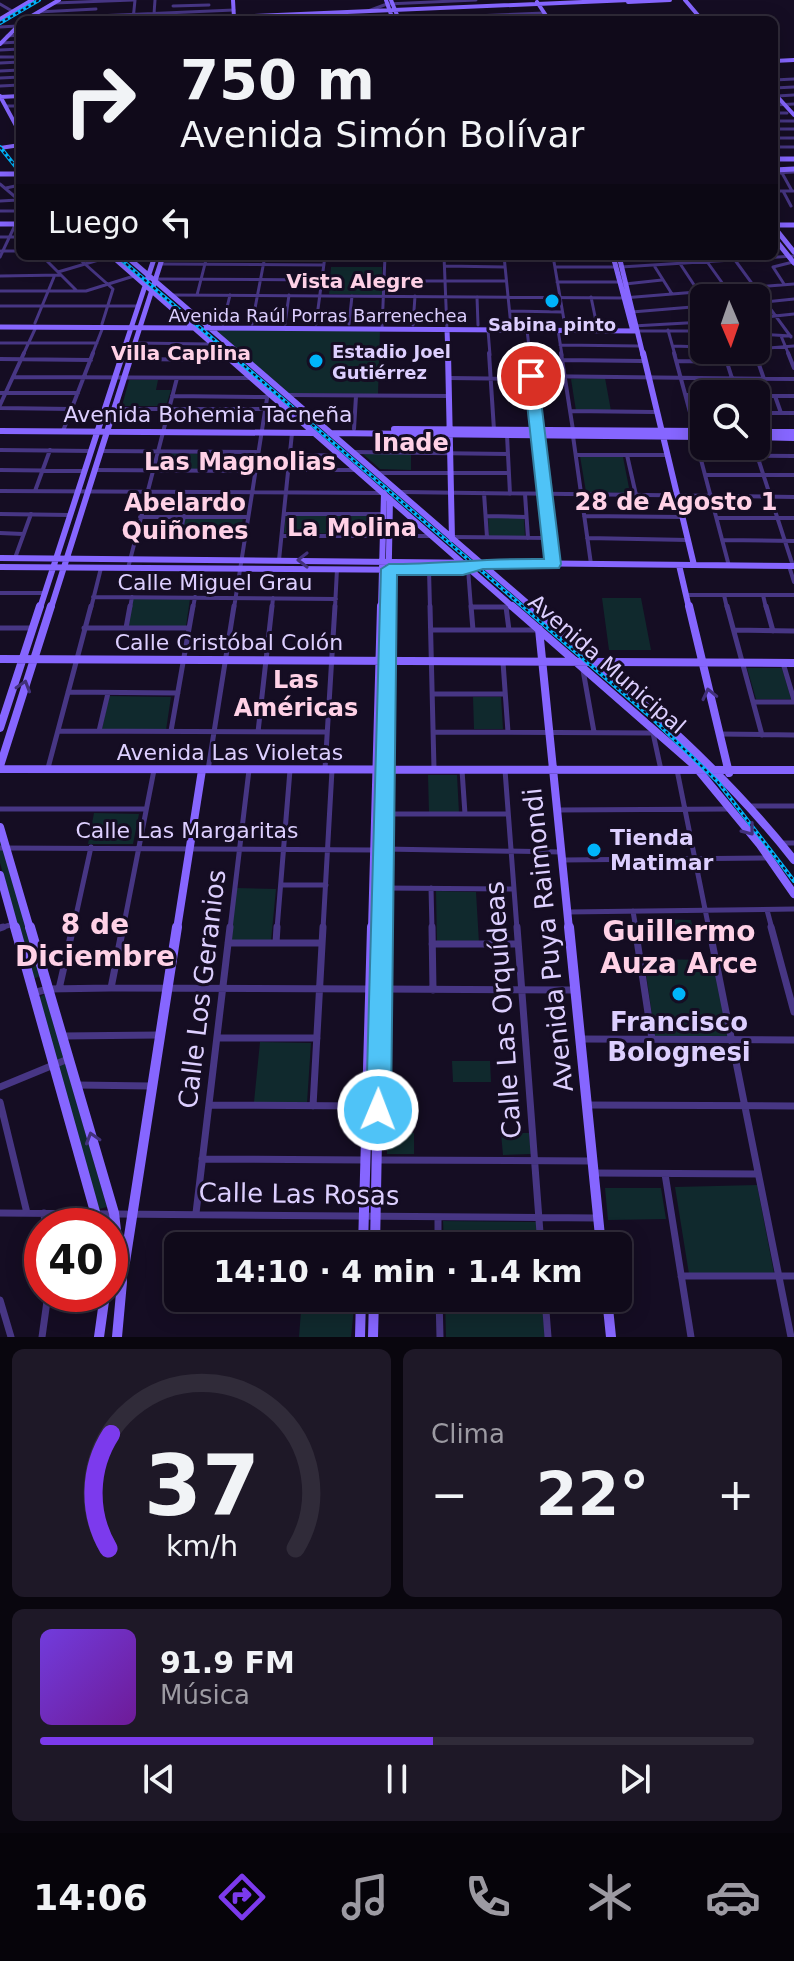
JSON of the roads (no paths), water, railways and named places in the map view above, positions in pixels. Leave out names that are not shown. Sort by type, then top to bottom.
[{"type":"street","points":[[0,19],[32,0]]},
{"type":"street","points":[[31,16],[59,0]]},
{"type":"street","points":[[52,3],[134,0],[134,14]]},
{"type":"street","points":[[154,14],[155,0]]},
{"type":"street","points":[[173,0],[173,13]]},
{"type":"street","points":[[230,0],[232,16]]},
{"type":"street","points":[[368,11],[389,2],[476,0]]},
{"type":"street","points":[[583,2],[630,0]]},
{"type":"street","points":[[283,16],[536,3],[670,0]]},
{"type":"street","points":[[688,0],[702,16]]},
{"type":"street","points":[[97,1],[95,16],[231,10]]},
{"type":"street","points":[[461,1],[468,16]]},
{"type":"street","points":[[1,2],[12,11]]},
{"type":"street","points":[[173,6],[208,2],[209,11]]},
{"type":"street","points":[[389,2],[395,16]]},
{"type":"street","points":[[536,3],[544,16]]},
{"type":"street","points":[[37,12],[96,9]]},
{"type":"street","points":[[336,16],[393,11]]},
{"type":"street","points":[[494,16],[542,13]]},
{"type":"street","points":[[0,44],[16,27]]},
{"type":"street","points":[[7,36],[16,35]]},
{"type":"street","points":[[0,96],[16,122]]},
{"type":"street","points":[[778,100],[794,118]]},
{"type":"street","points":[[778,100],[794,118]]},
{"type":"street","points":[[6,106],[16,106]]},
{"type":"street","points":[[778,113],[787,113]]},
{"type":"street","points":[[10,115],[16,115]]},
{"type":"street","points":[[778,172],[794,171]]},
{"type":"street","points":[[782,173],[793,191]]},
{"type":"street","points":[[16,175],[0,179],[16,197]]},
{"type":"street","points":[[0,191],[16,186]]},
{"type":"street","points":[[778,191],[793,191]]},
{"type":"street","points":[[783,191],[791,206]]},
{"type":"street","points":[[0,257],[16,226]]},
{"type":"street","points":[[778,233],[794,263],[773,267],[785,284]]},
{"type":"street","points":[[0,237],[16,237]]},
{"type":"street","points":[[46,260],[77,291]]},
{"type":"street","points":[[64,429],[97,343],[113,290],[80,260]]},
{"type":"street","points":[[0,276],[58,274],[98,260]]},
{"type":"street","points":[[116,260],[158,293]]},
{"type":"street","points":[[130,260],[155,280],[322,280]]},
{"type":"street","points":[[0,728],[154,260]]},
{"type":"street","points":[[0,767],[135,343],[158,293],[155,280],[162,260]]},
{"type":"street","points":[[197,295],[206,260]]},
{"type":"street","points":[[252,324],[264,260]]},
{"type":"street","points":[[316,324],[325,260]]},
{"type":"street","points":[[382,327],[385,260]]},
{"type":"street","points":[[444,260],[452,472],[452,537],[449,550]]},
{"type":"street","points":[[504,260],[511,326]]},
{"type":"street","points":[[554,260],[565,326]]},
{"type":"street","points":[[617,260],[694,565]]},
{"type":"street","points":[[678,260],[694,284]]},
{"type":"street","points":[[706,260],[723,284]]},
{"type":"street","points":[[555,267],[655,267],[723,260]]},
{"type":"street","points":[[735,260],[753,284]]},
{"type":"street","points":[[160,264],[324,265]]},
{"type":"street","points":[[445,266],[505,267]]},
{"type":"street","points":[[655,267],[672,294]]},
{"type":"street","points":[[58,274],[3,393],[0,407],[72,409]]},
{"type":"street","points":[[0,291],[77,291],[134,276]]},
{"type":"street","points":[[155,280],[158,293]]},
{"type":"street","points":[[557,282],[662,280]]},
{"type":"street","points":[[384,281],[506,281]]},
{"type":"street","points":[[770,286],[794,284]]},
{"type":"street","points":[[142,295],[626,297],[690,292]]},
{"type":"street","name":"Avenida Municipal","points":[[158,293],[266,395],[434,536],[510,607],[699,770],[770,858],[794,894]]},
{"type":"street","name":"Avenida Municipal","points":[[158,293],[205,326],[597,662],[752,806],[794,860]]},
{"type":"street","points":[[223,324],[230,295]]},
{"type":"street","points":[[285,324],[289,295]]},
{"type":"street","points":[[349,324],[352,296]]},
{"type":"street","points":[[413,325],[415,296]]},
{"type":"street","points":[[477,297],[478,325]]},
{"type":"street","points":[[591,297],[597,326]]},
{"type":"street","points":[[626,297],[634,329]]},
{"type":"street","points":[[770,301],[794,299]]},
{"type":"street","points":[[0,306],[138,306]]},
{"type":"street","points":[[632,312],[690,307]]},
{"type":"street","points":[[770,308],[793,337]]},
{"type":"street","points":[[510,311],[562,312]]},
{"type":"street","points":[[770,317],[794,314]]},
{"type":"street","points":[[634,329],[690,323]]},
{"type":"street","name":"Avenida Raúl Porras Barrenechea","points":[[205,326],[349,324],[488,330],[634,329]]},
{"type":"street","name":"Avenida Raúl Porras Barrenechea","points":[[0,325],[478,325],[634,329]]},
{"type":"street","points":[[634,329],[690,331]]},
{"type":"street","points":[[488,330],[494,430]]},
{"type":"street","points":[[527,330],[553,564]]},
{"type":"street","points":[[558,330],[591,564]]},
{"type":"street","points":[[668,330],[690,412]]},
{"type":"street","points":[[770,335],[793,337]]},
{"type":"street","points":[[781,336],[794,368]]},
{"type":"street","points":[[0,343],[97,343]]},
{"type":"street","points":[[135,343],[211,344]]},
{"type":"street","points":[[560,345],[639,346]]},
{"type":"street","points":[[673,346],[690,347]]},
{"type":"street","points":[[770,348],[794,346]]},
{"type":"street","points":[[0,359],[91,360]]},
{"type":"street","points":[[130,359],[230,360]]},
{"type":"street","points":[[562,360],[642,361]]},
{"type":"street","points":[[677,361],[690,361]]},
{"type":"street","points":[[727,364],[732,378]]},
{"type":"street","points":[[758,364],[764,379]]},
{"type":"street","points":[[13,377],[252,379]]},
{"type":"street","points":[[128,568],[177,378]]},
{"type":"street","points":[[449,378],[794,379]]},
{"type":"street","points":[[3,393],[78,393]]},
{"type":"street","points":[[128,1244],[190,848],[214,731],[266,395],[172,396]]},
{"type":"street","points":[[286,395],[450,396]]},
{"type":"street","points":[[354,429],[356,396]]},
{"type":"street","points":[[770,396],[794,396]]},
{"type":"street","points":[[775,396],[781,413]]},
{"type":"street","points":[[115,409],[263,409]]},
{"type":"street","points":[[570,411],[654,412]]},
{"type":"street","points":[[770,413],[794,413]]},
{"type":"street","name":"Avenida Bohemia Tacneña","points":[[0,429],[507,435],[538,432]]},
{"type":"street","name":"Avenida Bohemia Tacneña","points":[[260,430],[312,431]]},
{"type":"street","name":"Avenida Bohemia Tacneña","points":[[328,431],[364,431]]},
{"type":"street","name":"Avenida Bohemia Tacneña","points":[[450,432],[690,434]]},
{"type":"street","points":[[279,560],[292,433]]},
{"type":"street","points":[[770,434],[794,435]]},
{"type":"street","points":[[507,435],[510,494]]},
{"type":"street","points":[[0,450],[91,451]]},
{"type":"street","points":[[35,491],[50,450]]},
{"type":"street","points":[[101,451],[256,452]]},
{"type":"street","points":[[352,452],[508,454]]},
{"type":"street","points":[[290,456],[340,455]]},
{"type":"street","points":[[576,455],[668,455]]},
{"type":"street","points":[[627,455],[636,495]]},
{"type":"street","points":[[770,455],[794,456]]},
{"type":"street","points":[[701,460],[729,566]]},
{"type":"street","points":[[758,460],[785,540],[794,582]]},
{"type":"street","points":[[0,470],[84,471]]},
{"type":"street","points":[[94,470],[253,471]]},
{"type":"street","points":[[288,470],[357,470]]},
{"type":"street","points":[[377,473],[509,473]]},
{"type":"street","points":[[705,475],[794,475]]},
{"type":"street","points":[[0,491],[387,496]]},
{"type":"street","points":[[400,492],[794,497]]},
{"type":"street","points":[[484,493],[487,537]]},
{"type":"street","points":[[525,494],[528,538]]},
{"type":"street","points":[[386,535],[383,514],[387,496]]},
{"type":"street","points":[[363,1232],[366,1106],[383,888],[380,770],[387,496]]},
{"type":"street","points":[[0,514],[70,515]]},
{"type":"street","points":[[15,558],[31,514]]},
{"type":"street","points":[[284,514],[383,514]]},
{"type":"street","points":[[180,535],[184,516]]},
{"type":"street","points":[[486,516],[526,517]]},
{"type":"street","points":[[584,516],[683,517]]},
{"type":"street","points":[[140,517],[246,517]]},
{"type":"street","points":[[717,518],[794,518]]},
{"type":"street","points":[[0,533],[24,534]]},
{"type":"street","points":[[137,535],[243,536]]},
{"type":"street","points":[[282,536],[434,536]]},
{"type":"street","points":[[452,537],[550,538]]},
{"type":"street","points":[[587,538],[688,540]]},
{"type":"street","points":[[722,540],[794,541]]},
{"type":"street","points":[[0,558],[279,560],[429,570],[469,568],[482,563]]},
{"type":"street","points":[[0,567],[337,569],[462,561],[792,566]]},
{"type":"street","points":[[679,565],[728,770],[739,793]]},
{"type":"street","points":[[48,769],[101,568]]},
{"type":"street","points":[[469,568],[473,630]]},
{"type":"street","points":[[313,1106],[328,849],[327,732],[337,569]]},
{"type":"street","points":[[429,570],[434,770]]},
{"type":"street","points":[[0,594],[44,593]]},
{"type":"street","points":[[686,595],[794,595]]},
{"type":"street","points":[[724,595],[762,735]]},
{"type":"street","points":[[763,595],[773,631]]},
{"type":"street","name":"Calle Miguel Grau","points":[[93,597],[336,599]]},
{"type":"street","points":[[126,628],[132,597]]},
{"type":"street","points":[[171,731],[195,597]]},
{"type":"street","points":[[258,732],[273,598]]},
{"type":"street","points":[[471,607],[510,607],[509,630]]},
{"type":"street","points":[[0,628],[32,628]]},
{"type":"street","points":[[84,628],[189,628]]},
{"type":"street","points":[[431,630],[539,630]]},
{"type":"street","name":"Avenida Puya Raimondi","points":[[539,630],[600,1232]]},
{"type":"street","points":[[734,630],[794,631]]},
{"type":"street","name":"Calle Cristóbal Colón","points":[[0,659],[542,662],[579,665],[597,662],[794,663]]},
{"type":"street","points":[[503,662],[508,732]]},
{"type":"street","points":[[753,702],[794,701],[783,663]]},
{"type":"street","points":[[579,665],[594,732]]},
{"type":"street","points":[[0,692],[11,692]]},
{"type":"street","points":[[68,692],[178,693]]},
{"type":"street","points":[[99,731],[109,693]]},
{"type":"street","points":[[433,694],[505,694]]},
{"type":"street","points":[[58,731],[327,732]]},
{"type":"street","points":[[433,732],[654,731],[661,770]]},
{"type":"street","points":[[719,734],[794,735]]},
{"type":"street","name":"Avenida Las Violetas","points":[[0,767],[154,770],[794,770]]},
{"type":"street","points":[[111,988],[154,770]]},
{"type":"street","name":"Calle Los Geranios","points":[[196,1213],[249,770]]},
{"type":"street","points":[[276,943],[290,770]]},
{"type":"street","points":[[462,770],[465,814]]},
{"type":"street","name":"Calle Las Orquídeas","points":[[505,770],[540,1232]]},
{"type":"street","points":[[677,770],[791,1337]]},
{"type":"street","points":[[752,806],[794,806]]},
{"type":"street","points":[[0,809],[146,809]]},
{"type":"street","points":[[557,810],[732,809]]},
{"type":"street","points":[[380,815],[508,814]]},
{"type":"street","points":[[375,1232],[373,850],[380,815]]},
{"type":"street","points":[[0,827],[3,848],[113,1208]]},
{"type":"street","points":[[781,843],[794,843]]},
{"type":"street","points":[[59,989],[91,847]]},
{"type":"street","name":"Calle Las Margaritas","points":[[3,848],[373,850]]},
{"type":"street","points":[[384,849],[511,851],[562,856],[770,858]]},
{"type":"street","points":[[0,875],[94,1208]]},
{"type":"street","points":[[281,885],[326,885]]},
{"type":"street","points":[[383,888],[514,889]]},
{"type":"street","points":[[431,888],[433,990]]},
{"type":"street","points":[[567,912],[794,909]]},
{"type":"street","points":[[767,910],[794,1012]]},
{"type":"street","points":[[633,911],[652,1039]]},
{"type":"street","points":[[0,928],[13,923]]},
{"type":"street","points":[[228,943],[322,943]]},
{"type":"street","points":[[432,944],[518,944]]},
{"type":"street","points":[[33,993],[48,989],[111,988],[575,990]]},
{"type":"street","points":[[62,1036],[160,1035]]},
{"type":"street","points":[[217,1038],[317,1038]]},
{"type":"street","points":[[580,1039],[794,1040]]},
{"type":"street","points":[[0,1087],[68,1059]]},
{"type":"street","points":[[76,1085],[153,1086]]},
{"type":"street","points":[[0,1102],[26,1208]]},
{"type":"street","points":[[209,1105],[366,1106]]},
{"type":"street","points":[[587,1105],[794,1106]]},
{"type":"street","points":[[202,1159],[365,1160]]},
{"type":"street","points":[[377,1160],[593,1161]]},
{"type":"street","points":[[594,1173],[758,1174]]},
{"type":"street","points":[[665,1174],[691,1337]]},
{"type":"street","name":"Calle Las Rosas","points":[[0,1213],[24,1213]]},
{"type":"street","name":"Calle Las Rosas","points":[[128,1213],[598,1218]]},
{"type":"street","points":[[438,1217],[438,1232]]},
{"type":"street","points":[[681,1276],[794,1276]]},
{"type":"street","points":[[0,1300],[11,1337]]},
{"type":"street","points":[[42,1337],[45,1312]]},
{"type":"street","points":[[99,1337],[102,1312]]},
{"type":"street","points":[[117,1337],[119,1312]]},
{"type":"street","points":[[360,1337],[361,1312]]},
{"type":"street","points":[[373,1337],[374,1312]]},
{"type":"street","points":[[439,1312],[440,1337]]},
{"type":"street","points":[[546,1312],[548,1337]]},
{"type":"street","points":[[608,1312],[611,1337]]},
{"type":"railway","points":[[0,23],[39,0]]},
{"type":"railway","points":[[0,147],[16,167]]},
{"type":"railway","points":[[122,260],[653,719],[718,782],[794,881]]},
{"type":"place","name":"Sabina pinto","points":[[552,301]]},
{"type":"place","name":"Estadio Joel Gutiérrez","points":[[316,361]]},
{"type":"place","name":"Tienda Matimar","points":[[594,850]]},
{"type":"place","name":"Francisco Bolognesi","points":[[679,994]]},
{"type":"district","name":"Vista Alegre","points":[[355,281]]},
{"type":"district","name":"Villa Caplina","points":[[181,353]]},
{"type":"district","name":"Inade","points":[[411,443]]},
{"type":"district","name":"Las Magnolias","points":[[240,462]]},
{"type":"district","name":"28 de Agosto 1","points":[[676,502]]},
{"type":"district","name":"Abelardo Quiñones","points":[[185,517]]},
{"type":"district","name":"La Molina","points":[[352,528]]},
{"type":"district","name":"Las Américas","points":[[296,694]]},
{"type":"district","name":"8 de Diciembre","points":[[95,940]]},
{"type":"district","name":"Guillermo Auza Arce","points":[[679,947]]}]
